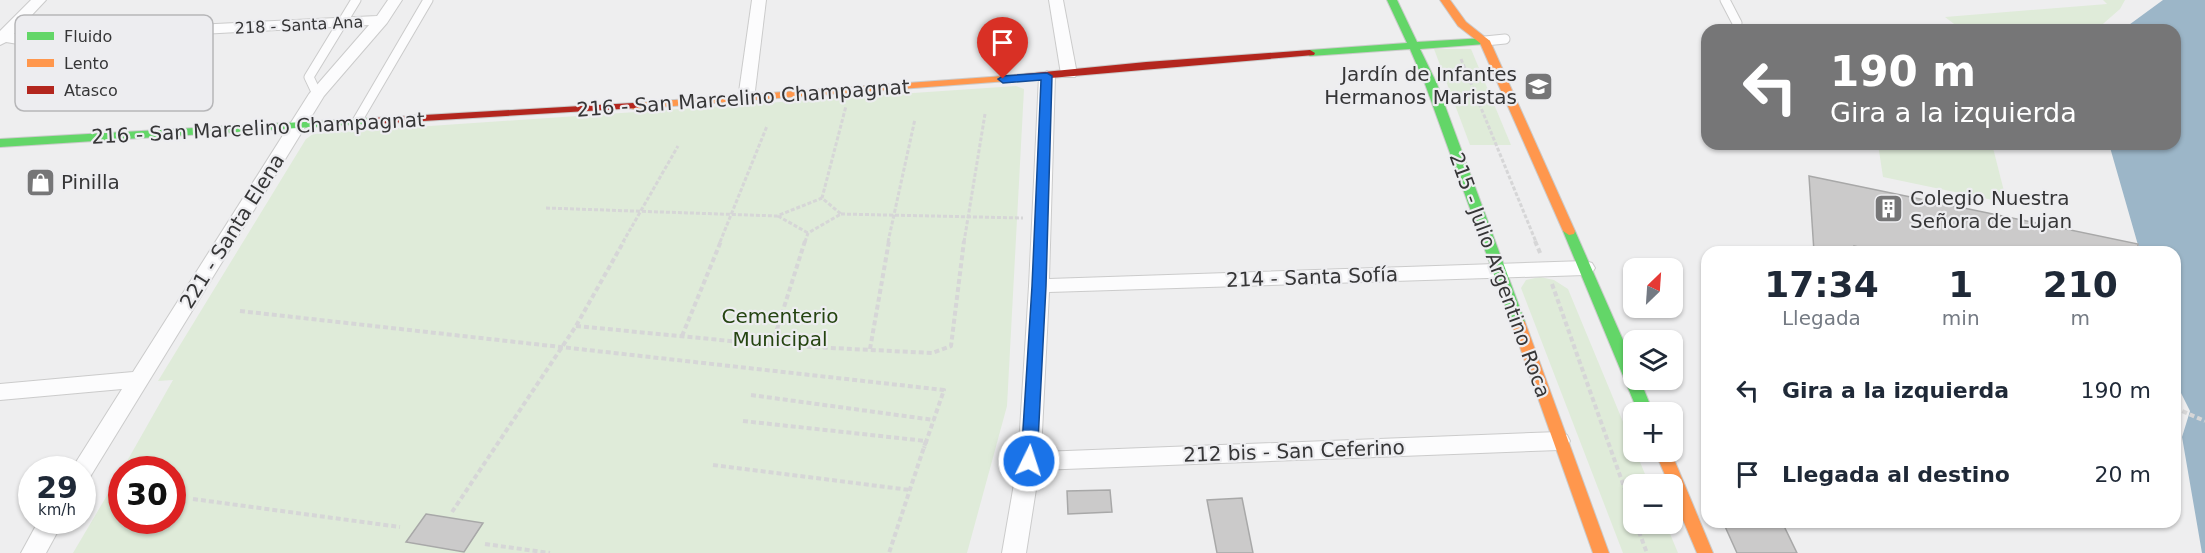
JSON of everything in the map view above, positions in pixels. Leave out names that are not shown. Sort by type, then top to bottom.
[{"type":"street","points":[[24,15],[39,0]]},
{"type":"street","name":"221 - Santa Elena","points":[[91,456],[317,94],[382,20],[394,0]]},
{"type":"street","points":[[746,99],[759,0]]},
{"type":"street","points":[[1056,0],[1069,74]]},
{"type":"street","name":"215 - Julio Argentino Roca","points":[[1392,0],[1416,45],[1501,269],[1558,441],[1601,553]]},
{"type":"street","points":[[1445,0],[1462,24],[1485,41],[1642,402]]},
{"type":"street","name":"218 - Santa Ana","points":[[213,29],[382,20]]},
{"type":"street","points":[[1,38],[15,24]]},
{"type":"street","name":"216 - San Marcelino Champagnat","points":[[0,144],[746,99],[1047,76],[1146,65],[1485,41]]},
{"type":"street","points":[[1014,553],[1029,461],[1039,286],[1047,76]]},
{"type":"street","name":"214 - Santa Sofía","points":[[1039,286],[1585,268]]},
{"type":"street","points":[[0,392],[139,379]]},
{"type":"street","name":"212 bis - San Ceferino","points":[[1029,461],[1558,441]]},
{"type":"street","points":[[1667,462],[1705,553]]},
{"type":"street","points":[[33,553],[44,534]]},
{"type":"lane","points":[[317,94],[309,77],[356,0]]},
{"type":"lane","points":[[356,123],[428,0]]},
{"type":"lane","points":[[1725,0],[1737,23]]},
{"type":"lane","points":[[1485,41],[1504,39]]},
{"type":"path","points":[[822,198],[850,90]]},
{"type":"path","points":[[576,326],[772,345],[932,353],[951,346],[967,217],[985,114]]},
{"type":"path","points":[[870,349],[892,215],[915,119]]},
{"type":"path","points":[[682,336],[767,126]]},
{"type":"path","points":[[452,512],[576,326],[678,146]]},
{"type":"path","points":[[822,198],[841,214]]},
{"type":"path","points":[[546,208],[777,216],[822,198]]},
{"type":"path","points":[[772,345],[808,234],[841,214],[1042,219]]},
{"type":"path","points":[[777,216],[808,234]]},
{"type":"path","points":[[240,311],[944,390],[889,553]]},
{"type":"path","points":[[751,395],[934,420]]},
{"type":"path","points":[[2181,411],[2205,421]]},
{"type":"path","points":[[743,421],[926,441],[924,448]]},
{"type":"path","points":[[713,465],[910,490]]},
{"type":"path","points":[[193,500],[400,527]]},
{"type":"path","points":[[1640,534],[1647,553]]},
{"type":"path","points":[[485,544],[550,553]]},
{"type":"green space","points":[[2103,0],[2125,0],[2120,9],[2103,24],[1954,24],[1945,17],[2107,4]]},
{"type":"green space","points":[[1434,49],[1471,49],[1511,145],[1470,145]]},
{"type":"green space","name":"Cementerio Municipal","points":[[1016,86],[1024,89],[1007,406],[967,553],[73,553],[84,534],[96,534],[96,514],[108,494],[108,534],[186,534],[186,456],[130,456],[173,380],[158,381],[306,139],[313,134]]},
{"type":"green space","points":[[1879,150],[1994,150],[2007,203],[1883,177]]},
{"type":"green space","points":[[1540,277],[1554,280],[1568,289],[1623,422],[1623,462],[1640,462],[1645,474],[1623,474],[1623,534],[1670,534],[1678,553],[1623,553],[1521,288],[1526,280]]},
{"type":"water","points":[[2163,0],[2205,0],[2205,553],[2202,553],[2182,437],[2190,411],[2181,393],[2181,246],[2138,246],[2111,150],[2181,150],[2181,24],[2130,24]]},
{"type":"building","name":"Colegio Nuestra Señora de Lujan","points":[[1809,176],[2138,244],[2138,246],[1814,246]]},
{"type":"building","points":[[1110,490],[1112,512],[1068,514],[1067,491]]},
{"type":"building","points":[[1242,498],[1253,553],[1217,553],[1207,500]]},
{"type":"building","points":[[426,514],[483,523],[464,552],[406,542]]},
{"type":"building","points":[[1726,528],[1785,528],[1797,553],[1737,553]]},
{"type":"traffic: fast","points":[[1392,0],[1431,84],[1518,322]]},
{"type":"traffic: fast","points":[[1310,53],[1485,41]]},
{"type":"traffic: fast","points":[[0,143],[373,121]]},
{"type":"traffic: fast","points":[[1569,231],[1642,402]]},
{"type":"traffic: slow","points":[[1445,0],[1462,24],[1485,41],[1569,231]]},
{"type":"traffic: slow","points":[[633,106],[1004,79]]},
{"type":"traffic: slow","points":[[1518,322],[1601,553]]},
{"type":"traffic: slow","points":[[1667,462],[1705,553]]},
{"type":"traffic: jam","points":[[1004,79],[1146,65],[1310,53]]},
{"type":"traffic: jam","points":[[373,121],[633,106]]},
{"type":"place","name":"Jardín de Infantes Hermanos Maristas","points":[[1538,86]]},
{"type":"place","name":"Pinilla","points":[[40,182]]},
{"type":"place","name":"Colegio Nuestra Señora de Lujan","points":[[1889,209]]},
{"type":"route","points":[[1003,79],[1047,76],[1039,286],[1029,461]]}]
